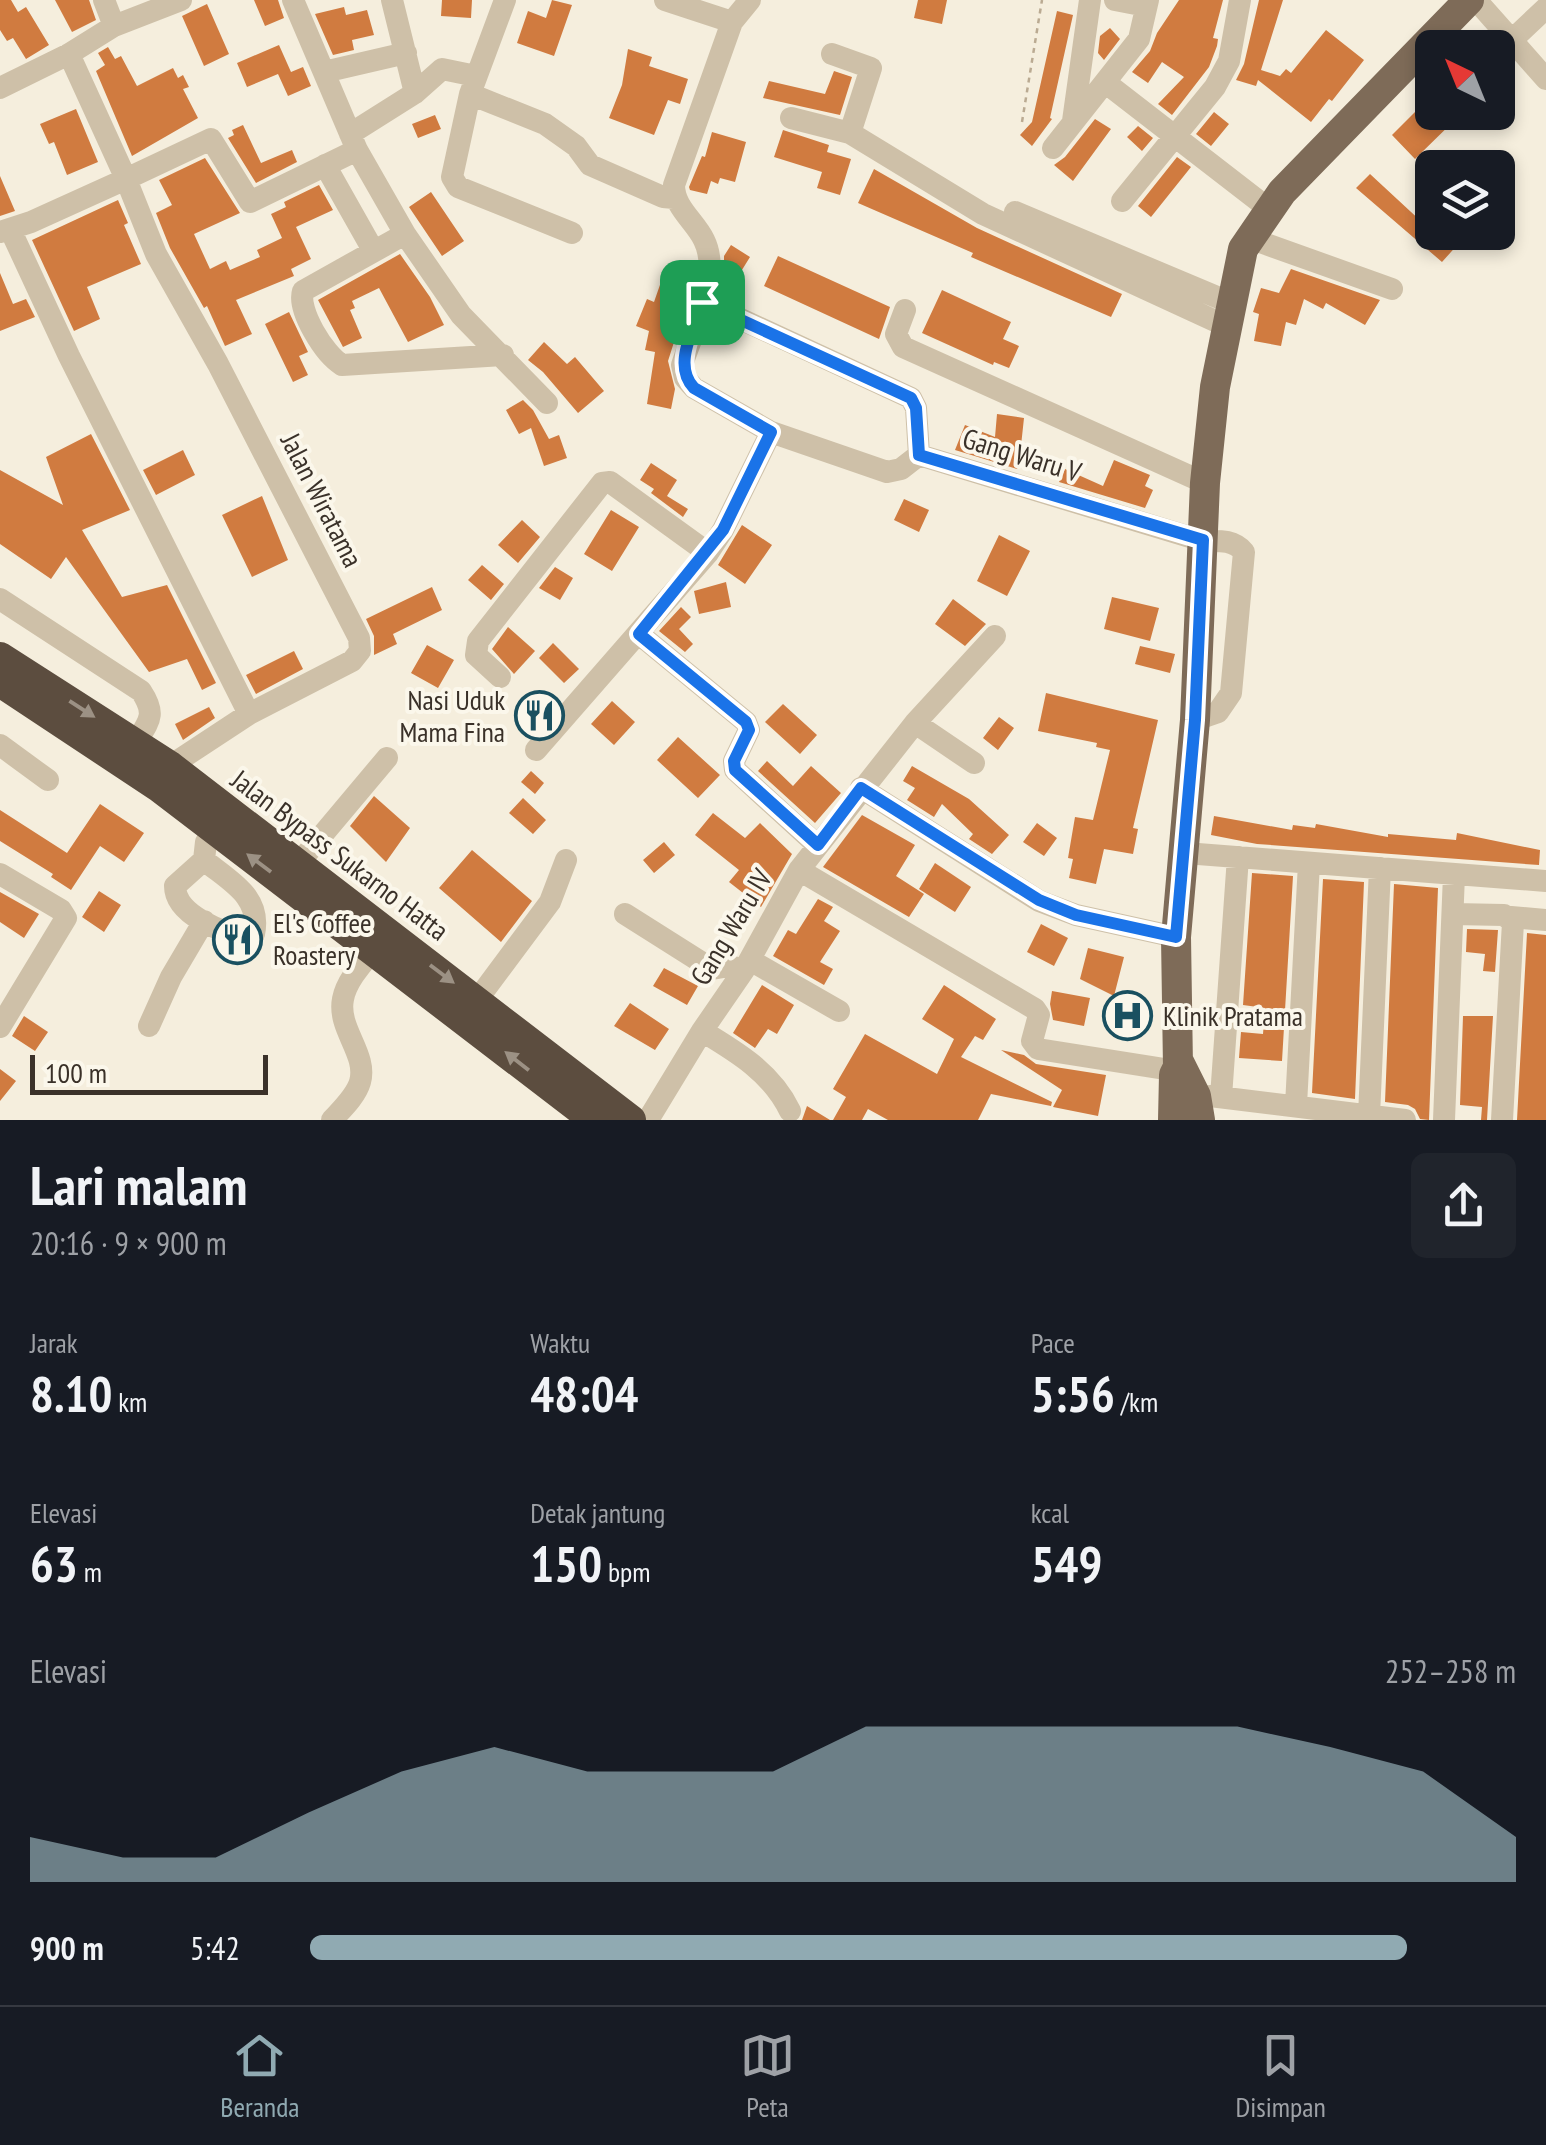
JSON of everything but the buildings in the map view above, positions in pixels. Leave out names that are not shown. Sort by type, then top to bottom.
[{"type":"highway","name":"Jalan Bypass Sukarno Hatta","points":[[0,656],[170,766],[298,864],[338,909]]},
{"type":"highway","name":"Jalan Bypass Sukarno Hatta","points":[[0,682],[338,909],[594,1120]]},
{"type":"highway","name":"Jalan Bypass Sukarno Hatta","points":[[380,941],[477,1000],[631,1120]]},
{"type":"main road","points":[[1165,1120],[1187,1090],[1176,937],[1195,720],[1205,484],[1215,386],[1243,248],[1269,209],[1325,145],[1472,0]]},
{"type":"street","points":[[104,0],[114,26]]},
{"type":"street","points":[[0,88],[69,54],[114,26],[181,0]]},
{"type":"street","points":[[292,0],[354,142],[405,234],[461,316],[547,404]]},
{"type":"street","points":[[392,0],[416,92]]},
{"type":"street","points":[[505,0],[473,85],[452,177],[454,182],[572,234]]},
{"type":"street","points":[[665,0],[732,22]]},
{"type":"street","points":[[750,0],[732,22],[679,168],[674,198],[704,240],[710,258],[702,302],[911,398],[916,408],[919,455]]},
{"type":"street","points":[[1073,124],[1090,0]]},
{"type":"street","points":[[1053,148],[1139,38],[1147,3],[1115,0]]},
{"type":"street","points":[[1122,201],[1215,87],[1228,61],[1240,0]]},
{"type":"street","points":[[1472,0],[1501,30]]},
{"type":"street","points":[[1515,36],[1546,8]]},
{"type":"street","points":[[1515,44],[1546,79]]},
{"type":"street","name":"Jalan Wiratama","points":[[69,54],[156,254],[227,381],[359,638],[360,651],[352,661],[249,714],[170,766]]},
{"type":"street","points":[[324,72],[406,54]]},
{"type":"street","points":[[832,54],[871,69],[850,133]]},
{"type":"street","points":[[249,714],[5,231],[207,139],[215,142],[250,202],[325,165],[442,69],[561,133],[590,164],[663,198],[674,198]]},
{"type":"street","points":[[1106,83],[1269,209]]},
{"type":"street","points":[[791,118],[850,133],[983,214],[1229,314]]},
{"type":"street","points":[[325,165],[373,250]]},
{"type":"street","points":[[405,234],[303,290],[301,305],[332,359],[342,365],[503,355]]},
{"type":"street","points":[[1249,238],[1392,289]]},
{"type":"street","name":"Gang Waru V","points":[[702,302],[682,365],[684,378],[694,388],[771,432],[886,472],[901,469],[919,455],[1203,540],[1232,542],[1244,552],[1240,592]]},
{"type":"street","points":[[905,310],[896,334],[902,348],[1205,484]]},
{"type":"street","points":[[461,316],[462,357]]},
{"type":"street","points":[[536,750],[708,553],[771,432]]},
{"type":"street","points":[[500,678],[476,654],[478,641],[602,483],[610,482],[708,553]]},
{"type":"street","points":[[1195,720],[1218,712],[1231,692],[1240,592],[1201,588]]},
{"type":"street","points":[[0,599],[141,690],[151,706],[150,718],[136,744]]},
{"type":"street","points":[[639,634],[746,722],[749,730],[734,761],[735,770],[818,845]]},
{"type":"street","name":"Gang Waru IV","points":[[648,1120],[747,965],[800,870],[861,788],[996,636]]},
{"type":"street","points":[[915,724],[974,763]]},
{"type":"street","points":[[0,745],[48,780]]},
{"type":"street","points":[[298,864],[387,758]]},
{"type":"street","points":[[861,788],[1039,900],[1076,915],[1176,937]]},
{"type":"street","points":[[204,860],[247,893],[257,919],[254,934],[248,938],[204,921],[182,906],[175,895],[175,886],[204,860],[206,842],[216,830]]},
{"type":"street","points":[[1185,853],[1546,881]]},
{"type":"street","points":[[1187,1090],[1238,857]]},
{"type":"street","points":[[477,1000],[550,902],[566,860]]},
{"type":"street","points":[[1296,1105],[1310,862]]},
{"type":"street","points":[[1369,1116],[1380,868]]},
{"type":"street","points":[[800,870],[1035,1009],[1039,1014],[1032,1041],[1038,1049],[1187,1090],[1405,1120]]},
{"type":"street","points":[[0,874],[60,910],[66,918],[0,1027]]},
{"type":"street","points":[[1444,1120],[1454,875]]},
{"type":"street","points":[[625,914],[712,969],[747,965],[839,1011]]},
{"type":"street","points":[[1453,914],[1546,920]]},
{"type":"street","points":[[1502,1120],[1514,930],[1511,917]]},
{"type":"street","points":[[150,1026],[171,977],[204,921]]},
{"type":"street","points":[[332,1120],[359,1086],[362,1069],[343,1022],[346,988],[380,941]]},
{"type":"street","points":[[702,1031],[770,1079],[790,1112]]},
{"type":"path","points":[[1022,122],[1042,0]]},
{"type":"place","name":"Nasi Uduk Mama Fina","points":[[540,716]]},
{"type":"place","name":"El's Coffee Roastery","points":[[238,939]]},
{"type":"place","name":"Klinik Pratama","points":[[1128,1016]]},
{"type":"route","points":[[702,302],[911,398],[916,408],[919,455],[1203,540],[1195,720],[1176,937],[1076,915],[1039,900],[861,788],[818,845],[735,770],[734,761],[749,730],[746,722],[639,634],[708,553],[771,432],[694,388],[684,378],[682,365],[702,302]]}]
